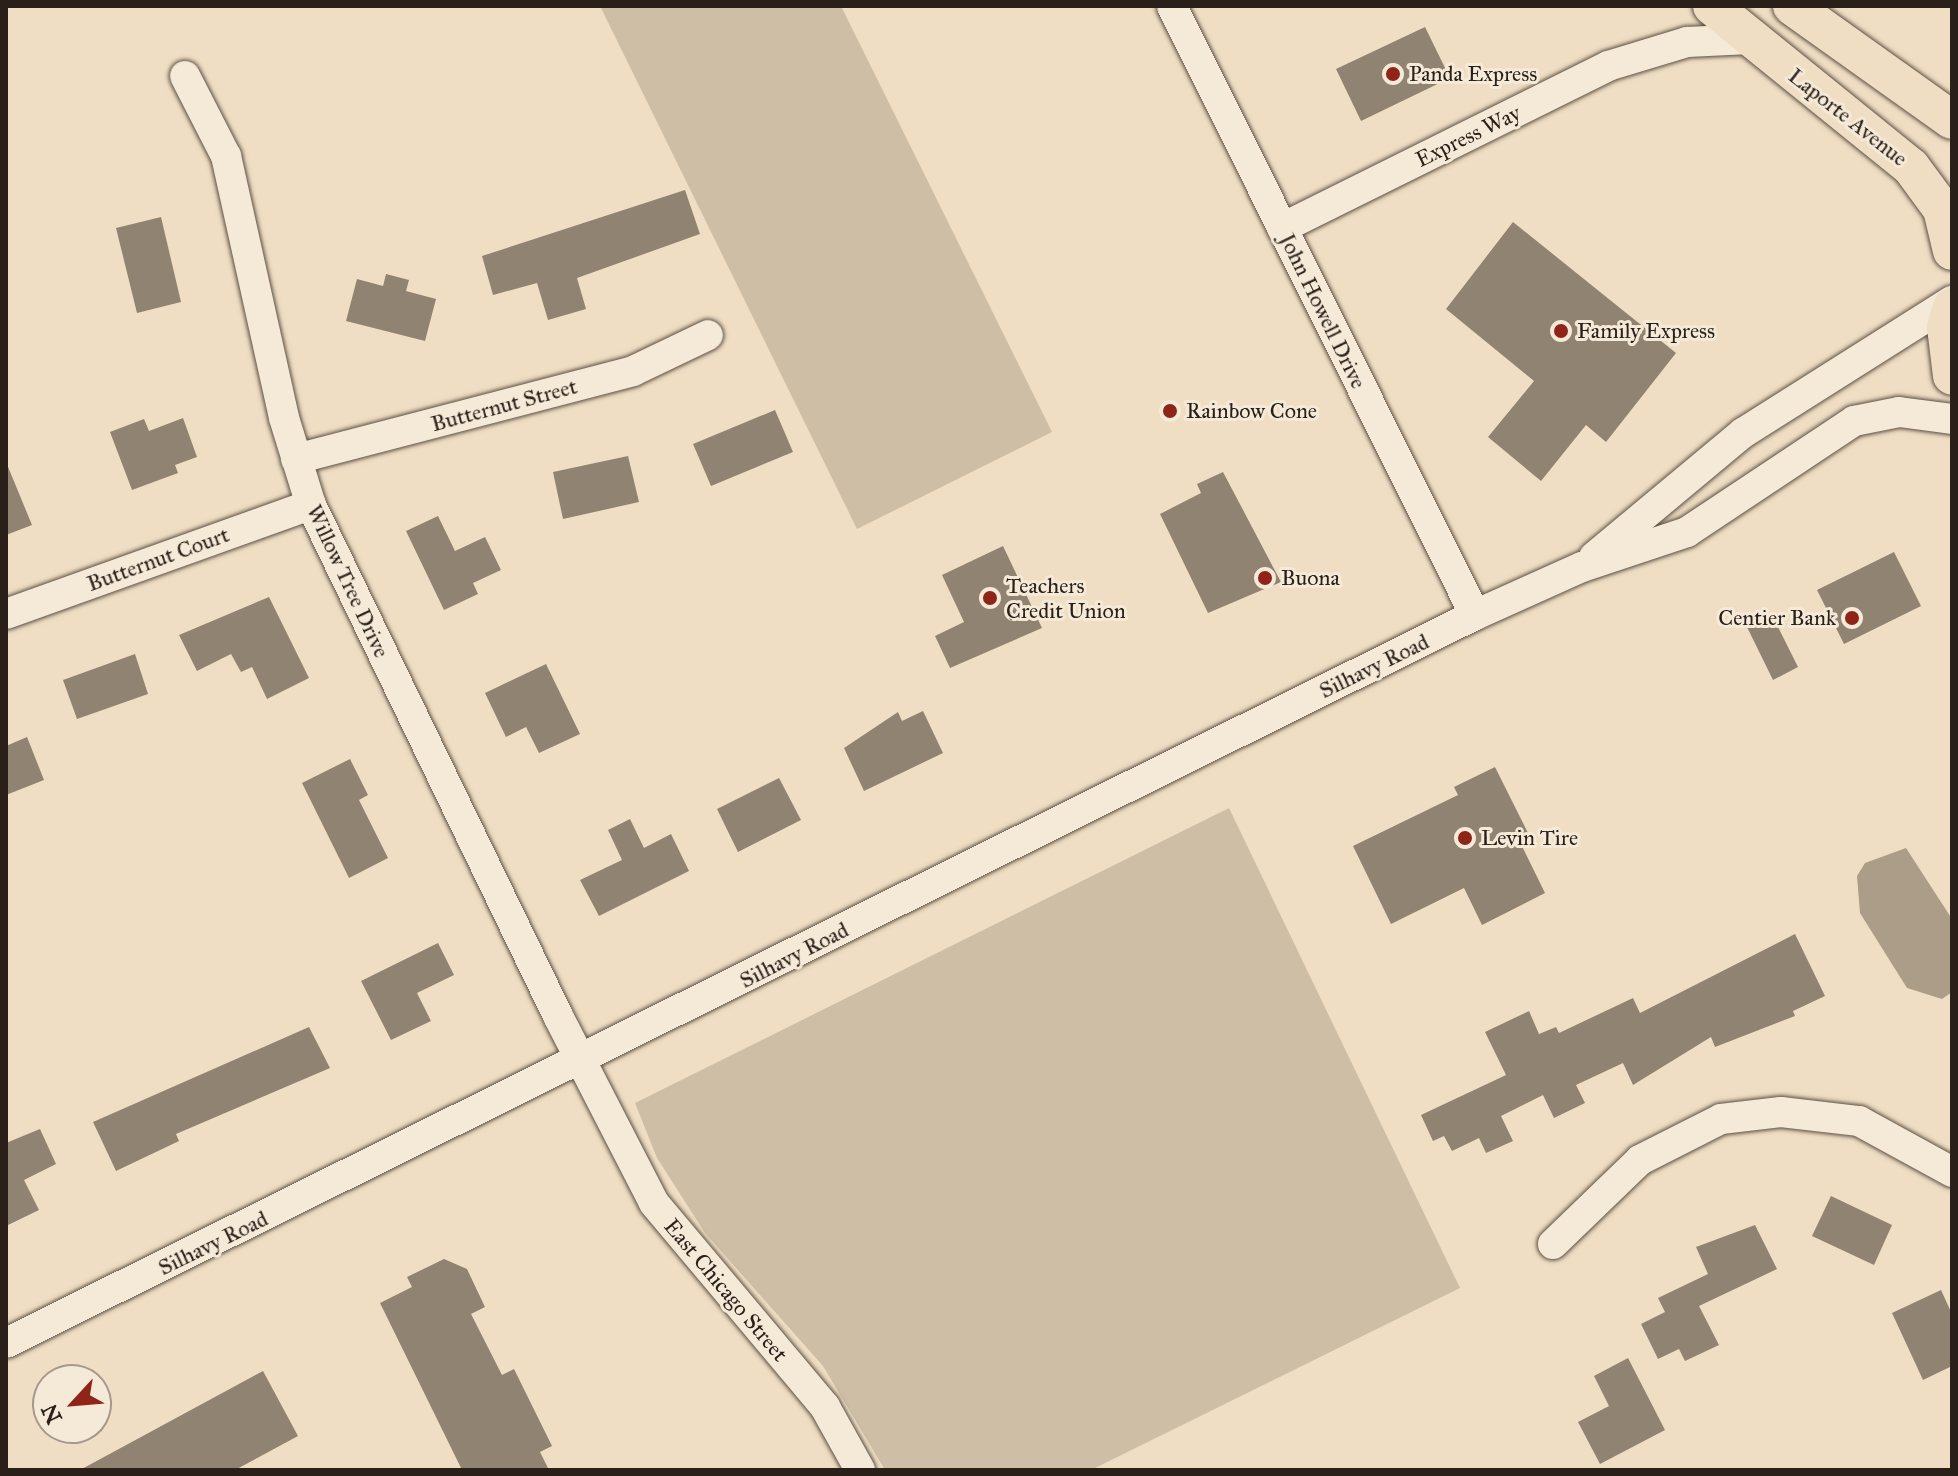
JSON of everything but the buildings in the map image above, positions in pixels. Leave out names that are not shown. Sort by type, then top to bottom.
[{"type":"main road","name":"Laporte Avenue","points":[[1712,6],[1923,179],[1942,209],[1952,251]]},
{"type":"main road","points":[[1792,6],[1952,120]]},
{"type":"main road","points":[[1952,304],[1946,327],[1952,376]]},
{"type":"street","name":"John Howell Drive","points":[[1172,6],[1475,615]]},
{"type":"street","name":"Express Way","points":[[1282,228],[1621,61],[1687,42],[1750,39]]},
{"type":"street","name":"Willow Tree Drive","points":[[185,76],[226,156],[296,459],[311,505],[580,1062]]},
{"type":"street","name":"Silhavy Road","points":[[1582,567],[1743,433],[1952,304]]},
{"type":"street","name":"Butternut Street","points":[[296,459],[633,371],[708,335]]},
{"type":"street","name":"Silhavy Road","points":[[6,1343],[580,1062],[1475,615],[1582,567],[1722,515],[1854,421],[1886,412],[1952,419]]},
{"type":"street","name":"Butternut Court","points":[[6,614],[311,505]]},
{"type":"street","name":"East Chicago Street","points":[[580,1062],[681,1243],[825,1407],[860,1470]]},
{"type":"street","points":[[1553,1244],[1640,1160],[1721,1119],[1781,1112],[1859,1121],[1952,1172]]},
{"type":"shaded area","points":[[600,6],[841,6],[1052,432],[857,529]]},
{"type":"shaded area","points":[[1229,808],[1460,1288],[1091,1470],[885,1470],[823,1366],[705,1233],[657,1158],[635,1103]]},
{"type":"shaded area","points":[[1906,848],[1952,919],[1952,992],[1942,999],[1907,988],[1860,913],[1857,876],[1865,863]]},
{"type":"place","name":"Panda Express","points":[[1393,74]]},
{"type":"place","name":"Family Express","points":[[1561,331]]},
{"type":"place","name":"Rainbow Cone","points":[[1170,411]]},
{"type":"place","name":"Buona","points":[[1265,578]]},
{"type":"place","name":"Teachers Credit Union","points":[[990,598]]},
{"type":"place","name":"Centier Bank","points":[[1852,618]]},
{"type":"place","name":"Levin Tire","points":[[1465,838]]}]
